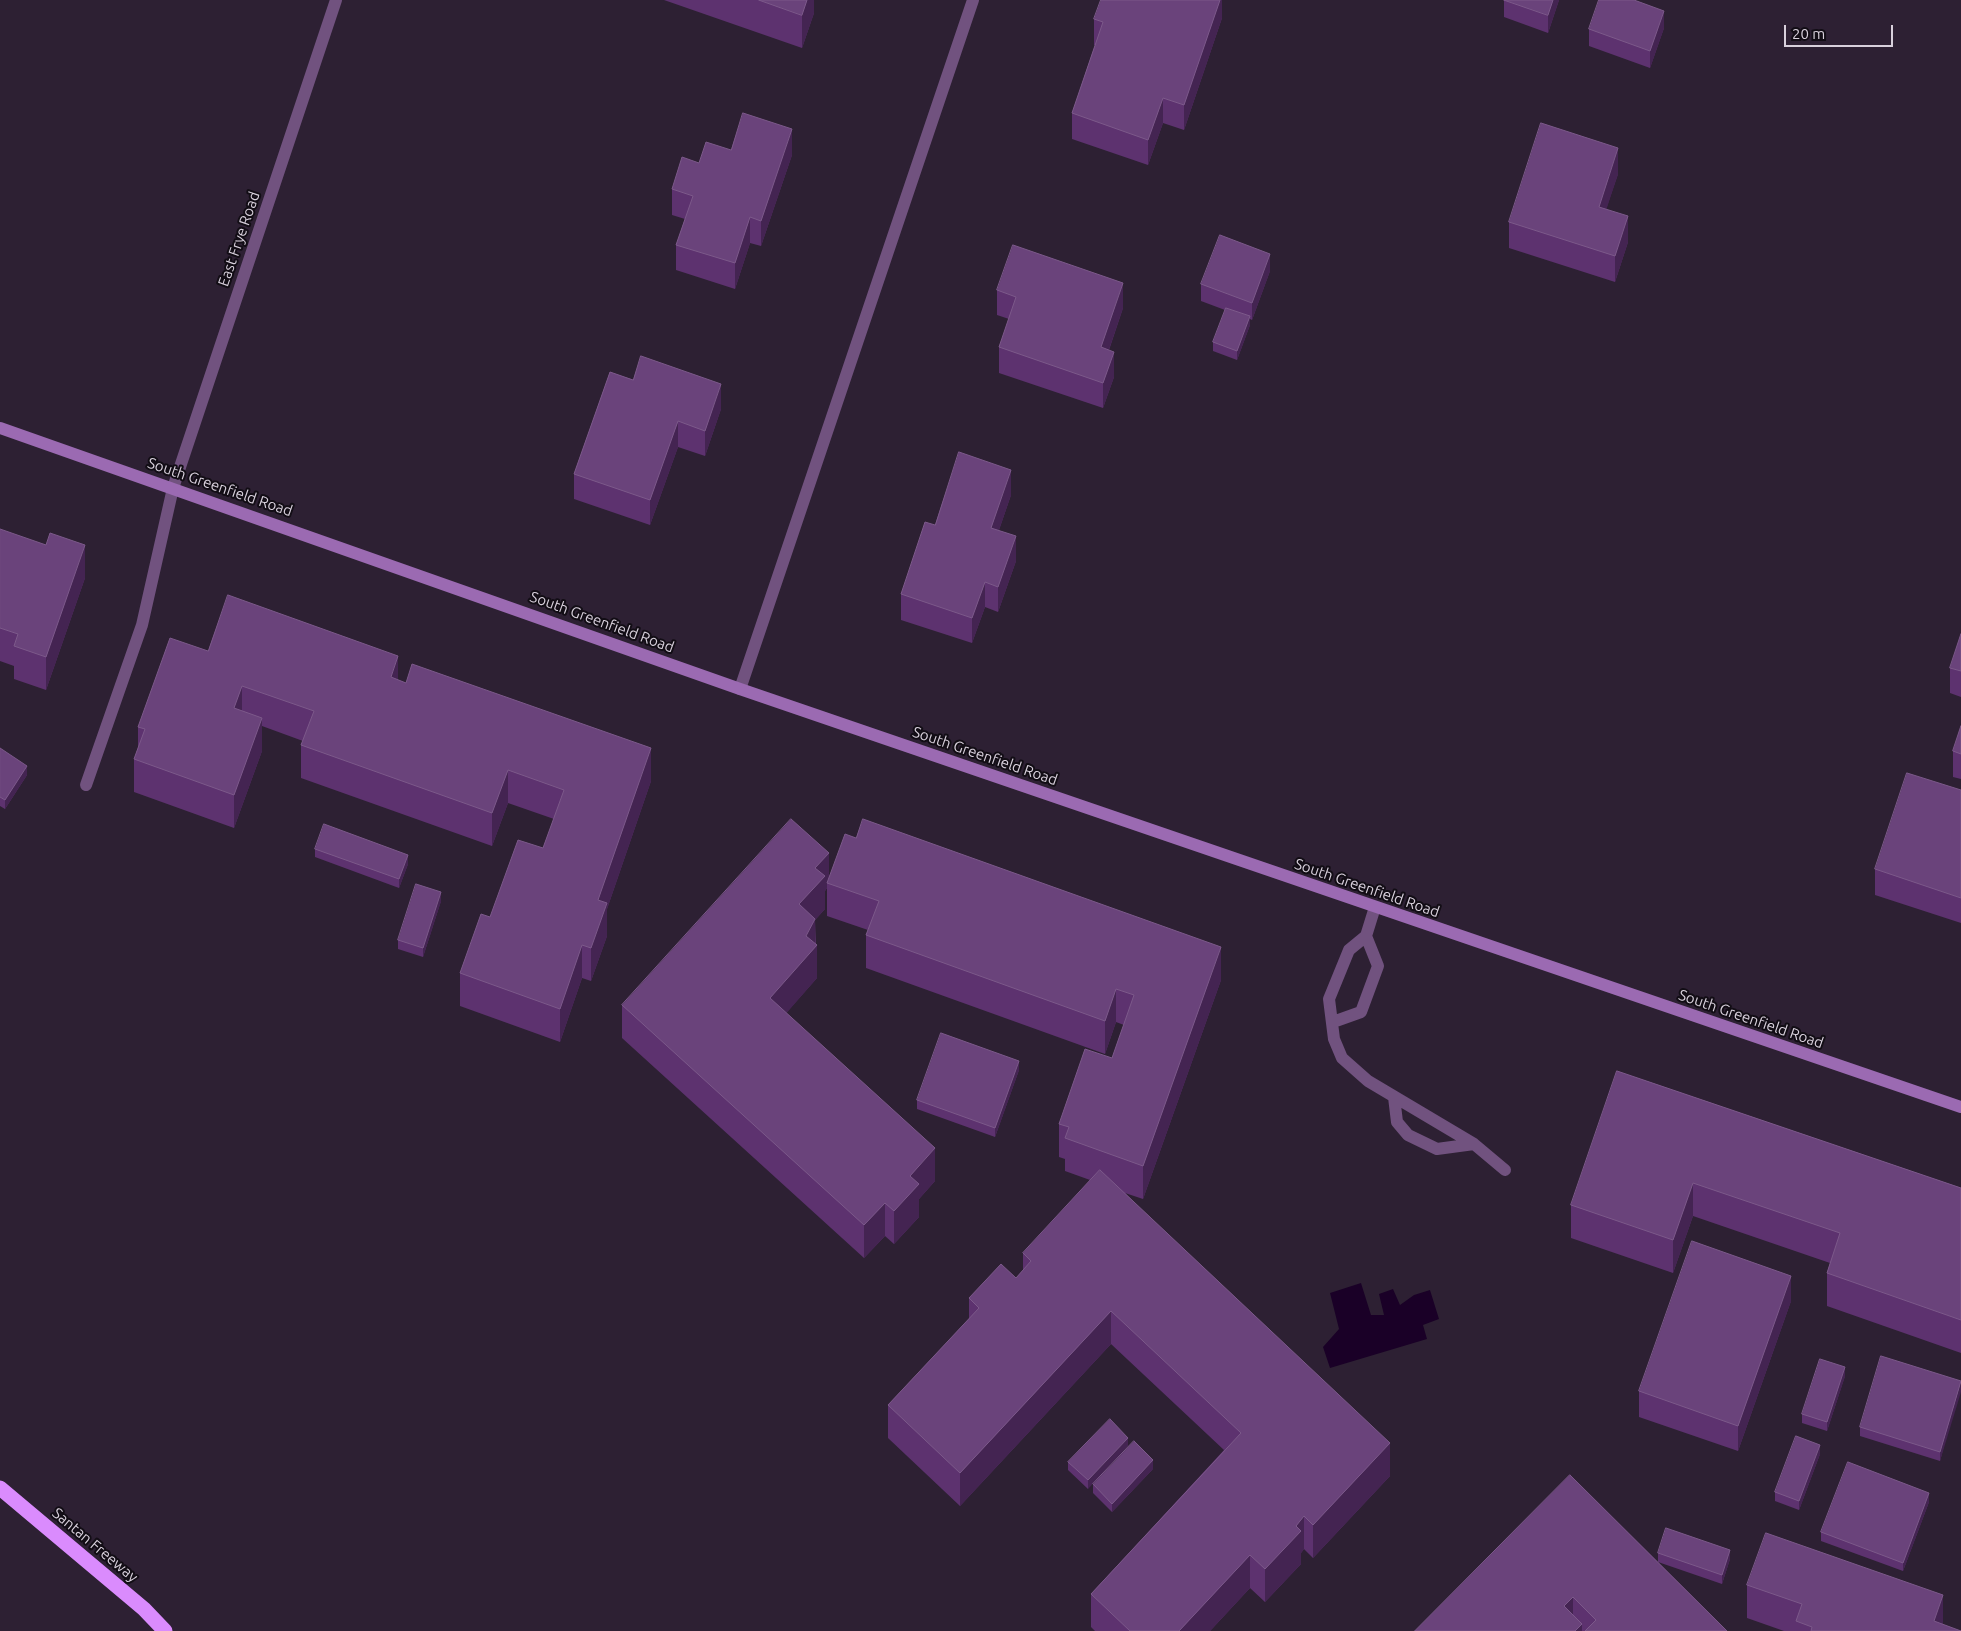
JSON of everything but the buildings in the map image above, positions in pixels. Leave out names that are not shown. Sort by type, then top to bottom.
[{"type":"highway","name":"Santan Freeway","points":[[0,1488],[144,1609],[165,1631]]},
{"type":"street","name":"East Frye Road","points":[[86,785],[142,625],[173,488],[336,0]]},
{"type":"street","points":[[740,688],[973,0]]},
{"type":"street","name":"South Greenfield Road","points":[[0,428],[740,688],[1961,1107]]},
{"type":"street","points":[[1376,907],[1366,936],[1349,950],[1329,999],[1334,1039],[1342,1058],[1368,1081],[1474,1144],[1505,1170]]},
{"type":"street","points":[[1333,1022],[1361,1012],[1378,966],[1366,936]]},
{"type":"street","points":[[1394,1097],[1397,1122],[1408,1135],[1437,1149],[1474,1144]]},
{"type":"shaded area","points":[[1361,1283],[1371,1315],[1384,1315],[1379,1294],[1393,1289],[1400,1305],[1414,1295],[1430,1290],[1439,1319],[1423,1325],[1427,1339],[1330,1368],[1323,1347],[1339,1329],[1330,1293]]}]
